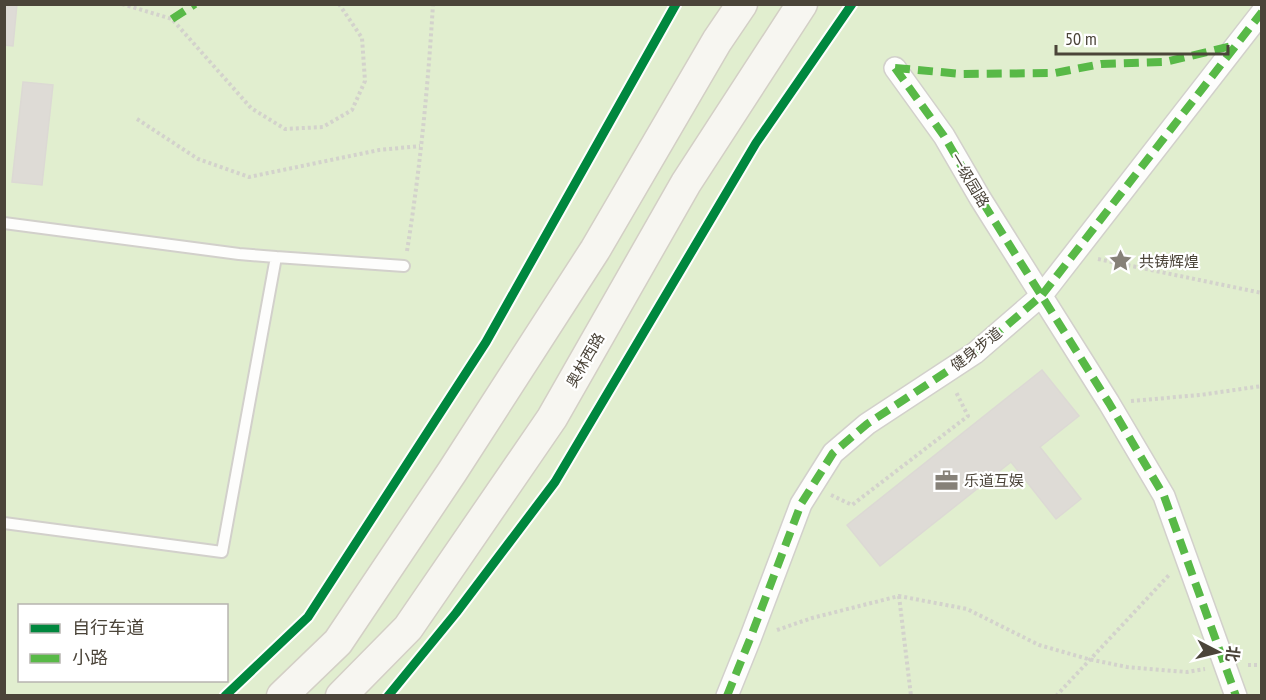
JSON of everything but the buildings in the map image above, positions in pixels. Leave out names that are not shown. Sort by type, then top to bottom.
[{"type":"main road","points":[[282,696],[338,642],[452,472],[595,250],[717,41],[742,4]]},
{"type":"main road","name":"奥林西路","points":[[341,696],[408,628],[552,418],[686,183],[802,4]]},
{"type":"street","name":"健身步道","points":[[727,696],[801,504],[833,453],[867,424],[975,353],[1042,295],[1262,12]]},
{"type":"street","name":"一级园路","points":[[895,68],[944,136],[1164,496],[1236,696]]},
{"type":"lane","points":[[4,223],[239,254],[404,266]]},
{"type":"lane","points":[[4,523],[222,552],[276,256]]},
{"type":"path","points":[[122,4],[172,19],[251,108],[285,129],[323,128],[352,110],[365,81],[362,38],[339,4]]},
{"type":"path","points":[[404,266],[414,210],[429,68],[433,4]]},
{"type":"path","points":[[136,119],[198,159],[249,177],[380,150],[420,146]]},
{"type":"path","points":[[1075,254],[1262,293]]},
{"type":"path","points":[[812,486],[852,505],[968,416],[946,372]]},
{"type":"path","points":[[1109,403],[1200,396],[1262,386]]},
{"type":"path","points":[[1056,696],[1088,659],[1186,557]]},
{"type":"path","points":[[750,639],[812,618],[899,596],[967,609],[1039,645],[1127,667],[1187,672],[1225,665],[1262,665]]},
{"type":"path","points":[[899,596],[911,696]]},
{"type":"green space","points":[[4,5],[1261,5],[1261,695],[5,695]]},
{"type":"marked path","points":[[172,19],[195,4]]},
{"type":"marked path","points":[[727,696],[801,504],[833,453],[867,424],[975,353],[1042,295],[1262,12]]},
{"type":"marked path","points":[[895,68],[962,74],[1055,73],[1101,64],[1165,62],[1236,45]]},
{"type":"marked path","points":[[895,68],[944,136],[1164,496],[1236,696]]},
{"type":"cycle path","points":[[225,696],[308,617],[486,342],[676,4]]},
{"type":"cycle path","points":[[388,696],[456,613],[555,482],[756,143],[852,4]]},
{"type":"place","name":"共铸辉煌","points":[[1121,261]]},
{"type":"place","name":"乐道互娱","points":[[946,480]]}]
